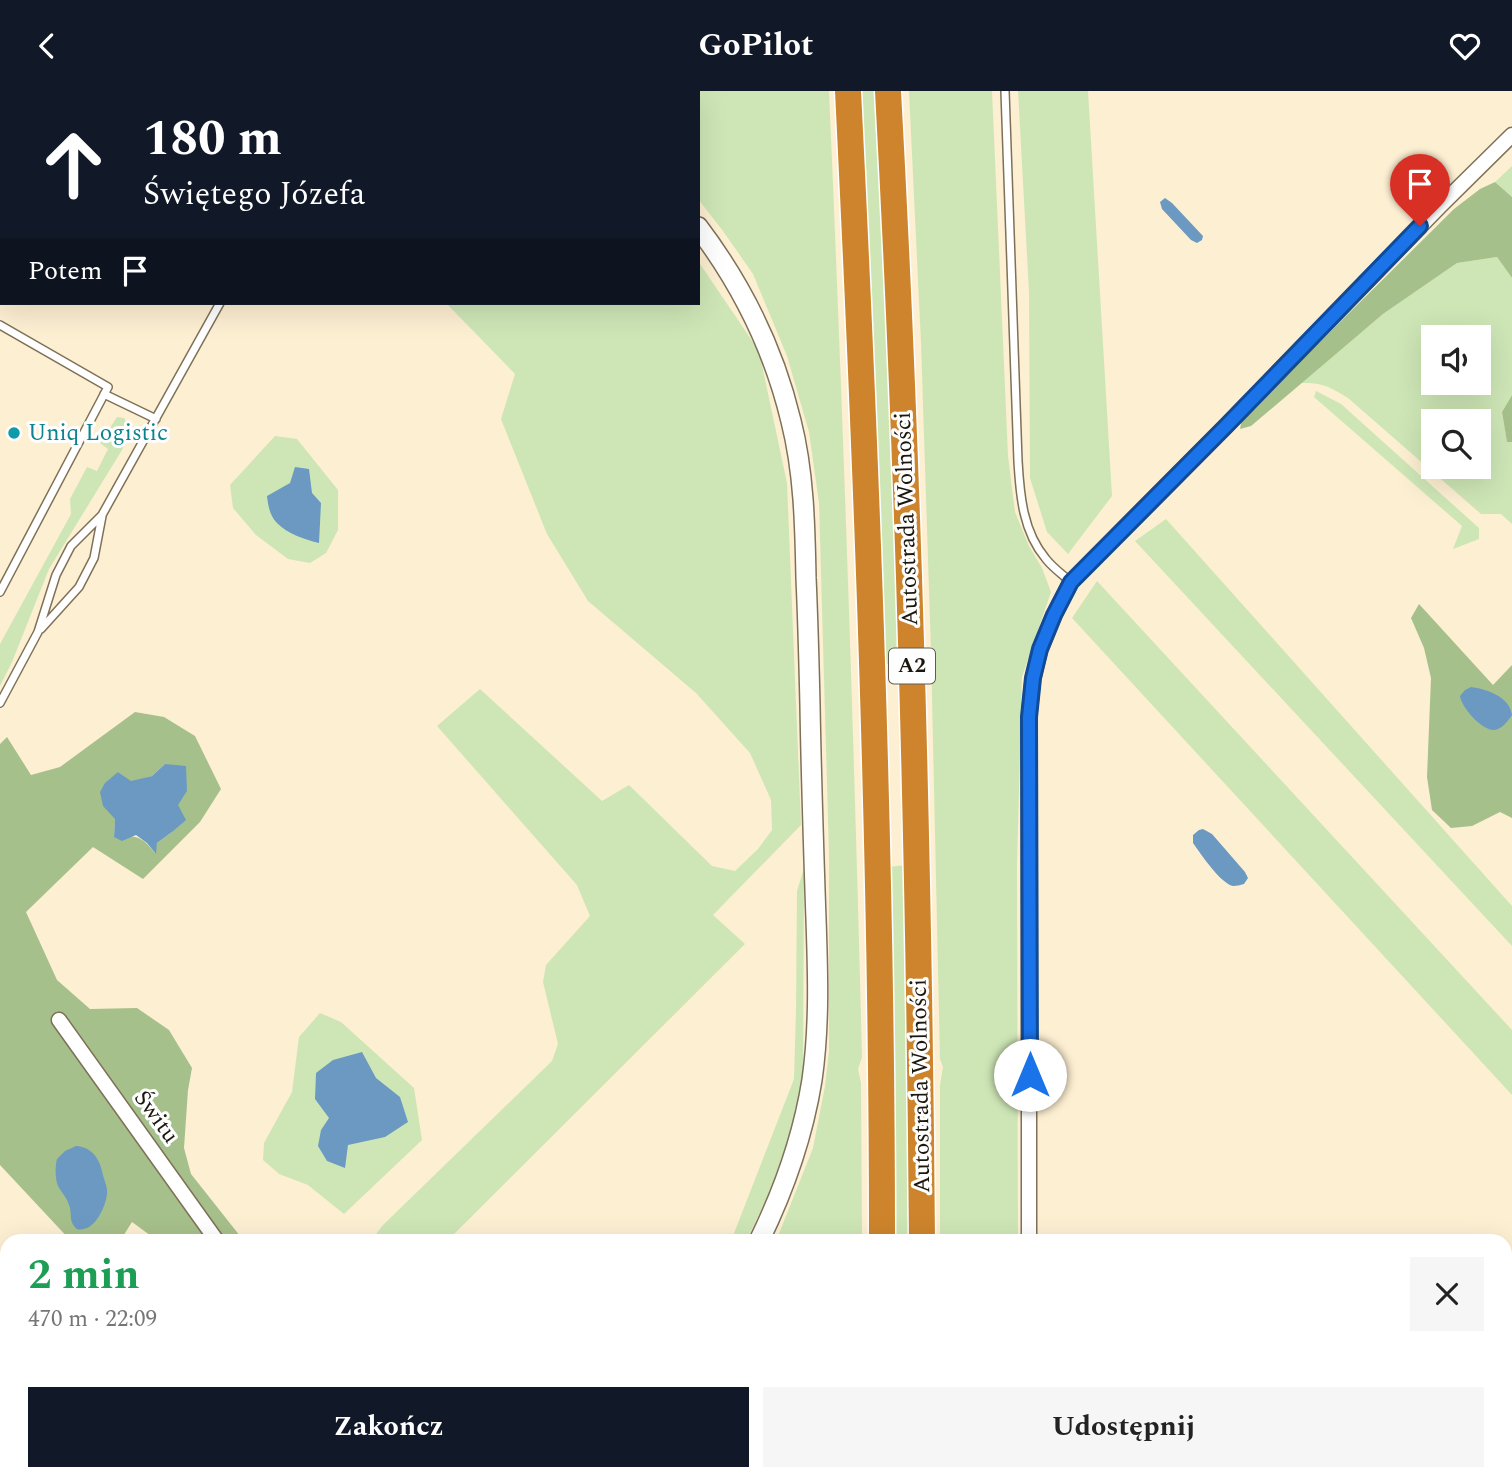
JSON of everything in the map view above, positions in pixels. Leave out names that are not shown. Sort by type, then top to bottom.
[{"type":"highway","name":"Autostrada Wolności","points":[[848,91],[872,638],[881,1031],[882,1234]]},
{"type":"highway","name":"Autostrada Wolności","points":[[887,91],[904,411],[914,715],[922,1234]]},
{"type":"street","points":[[1029,1234],[1029,717],[1040,649],[1054,615],[1071,582],[1512,135]]},
{"type":"street","points":[[700,230],[726,265],[760,327],[773,361],[796,442],[805,529],[819,991],[817,1033],[812,1080],[795,1151],[763,1234]]},
{"type":"street","name":"Świtu","points":[[59,1020],[212,1234]]},
{"type":"lane","points":[[1005,91],[1021,506],[1032,537],[1046,559],[1071,582]]},
{"type":"lane","points":[[0,703],[38,632],[56,575],[72,546],[102,515],[219,305]]},
{"type":"lane","points":[[0,325],[108,387],[0,592]]},
{"type":"lane","points":[[104,394],[156,419]]},
{"type":"lane","points":[[38,632],[79,587],[94,558],[102,515]]},
{"type":"green space","points":[[700,91],[829,91],[862,1057],[858,1069],[861,1083],[862,1234],[779,1234],[813,1148],[829,1051],[829,854],[819,503],[809,432],[787,356],[753,274],[700,202]]},
{"type":"green space","points":[[857,91],[879,91],[900,663],[883,664]]},
{"type":"green space","points":[[909,91],[992,91],[1008,456],[1015,512],[1051,592],[1022,677],[1017,864],[1018,1234],[940,1234],[940,1085],[943,1067],[940,1059],[921,343]]},
{"type":"green space","points":[[1018,91],[1088,91],[1112,496],[1068,554],[1047,532],[1030,478],[1029,292]]},
{"type":"green space","points":[[1512,166],[1512,197],[1495,182]]},
{"type":"green space","points":[[1495,182],[1512,197],[1512,278],[1497,257],[1457,263],[1383,314],[1251,426],[1240,429],[1242,419],[1454,209],[1480,189]]},
{"type":"green space","points":[[1497,257],[1512,278],[1512,395],[1502,412],[1507,441],[1512,442],[1512,524],[1501,514],[1481,514],[1441,479],[1491,479],[1491,409],[1421,409],[1421,462],[1348,398],[1326,386],[1301,383],[1383,314],[1457,263]]},
{"type":"green space","points":[[700,264],[759,351],[787,483],[801,825],[713,915],[745,944],[454,1234],[376,1234],[552,1061],[558,1044],[543,982],[546,965],[590,916],[577,885],[437,726],[480,689],[602,801],[629,785],[712,866],[735,871],[758,849],[772,830],[771,800],[750,753],[696,693],[588,601],[547,534],[501,419],[515,374],[448,305],[700,305]]},
{"type":"green space","points":[[1316,391],[1341,404],[1421,476],[1421,479],[1424,479],[1479,528],[1479,539],[1453,549],[1462,526],[1314,397]]},
{"type":"green space","points":[[1512,395],[1512,442],[1507,442],[1502,412]]},
{"type":"green space","points":[[117,417],[124,418],[128,426],[124,446],[49,569],[0,686],[0,644],[71,514],[70,499],[87,467],[97,471],[108,449],[100,443]]},
{"type":"green space","points":[[275,436],[297,439],[338,490],[338,530],[326,553],[310,563],[288,559],[256,535],[233,508],[230,485]]},
{"type":"green space","points":[[1166,519],[1512,906],[1512,946],[1135,541]]},
{"type":"green space","points":[[1097,581],[1512,1030],[1512,1095],[1072,618]]},
{"type":"green space","points":[[1419,604],[1493,685],[1512,665],[1512,818],[1500,812],[1472,826],[1451,828],[1432,810],[1427,777],[1431,678],[1424,648],[1411,618]]},
{"type":"green space","points":[[135,712],[164,717],[195,736],[221,789],[200,822],[143,879],[93,847],[26,912],[57,980],[90,1009],[137,1008],[169,1030],[192,1068],[184,1148],[191,1174],[238,1234],[148,1234],[132,1222],[124,1234],[64,1234],[0,1165],[0,744],[7,737],[31,775],[60,767]],"holes":[[[165,764],[178,805],[172,832],[157,843],[155,853],[137,838],[114,837],[118,772],[131,782],[152,776]]]},
{"type":"green space","points":[[905,865],[914,1234],[891,1234],[889,867]]},
{"type":"green space","points":[[804,868],[803,1075],[788,1141],[767,1198],[749,1234],[734,1234],[794,1079],[797,891]]},
{"type":"green space","points":[[320,1013],[341,1022],[414,1088],[422,1140],[344,1214],[308,1185],[279,1174],[263,1160],[264,1143],[292,1092],[299,1037]]},
{"type":"water","points":[[1165,198],[1203,236],[1202,240],[1197,243],[1191,240],[1162,209],[1160,202]]},
{"type":"water","points":[[295,467],[309,469],[312,493],[321,503],[319,543],[281,527],[270,511],[267,496],[290,483]]},
{"type":"water","points":[[1471,687],[1490,692],[1507,703],[1512,715],[1503,726],[1490,730],[1468,712],[1460,696]]},
{"type":"water","points":[[165,764],[186,766],[187,791],[178,805],[186,820],[157,843],[156,854],[136,835],[122,841],[114,837],[115,819],[103,806],[100,792],[105,783],[118,772],[131,781],[152,776]]},
{"type":"water","points":[[1203,829],[1212,834],[1245,872],[1248,878],[1244,884],[1228,884],[1206,861],[1193,843],[1193,835]]},
{"type":"water","points":[[362,1052],[376,1078],[400,1097],[408,1122],[385,1137],[348,1145],[345,1168],[327,1161],[318,1146],[321,1130],[329,1118],[315,1099],[316,1073],[333,1060]]},
{"type":"water","points":[[76,1146],[95,1155],[107,1191],[97,1220],[88,1228],[80,1230],[72,1224],[70,1207],[56,1180],[57,1159]]},
{"type":"place","name":"Uniq Logistic","points":[[14,433]]},
{"type":"route","points":[[1030,1075],[1029,717],[1033,678],[1040,649],[1054,615],[1071,582],[1420,226]]}]
